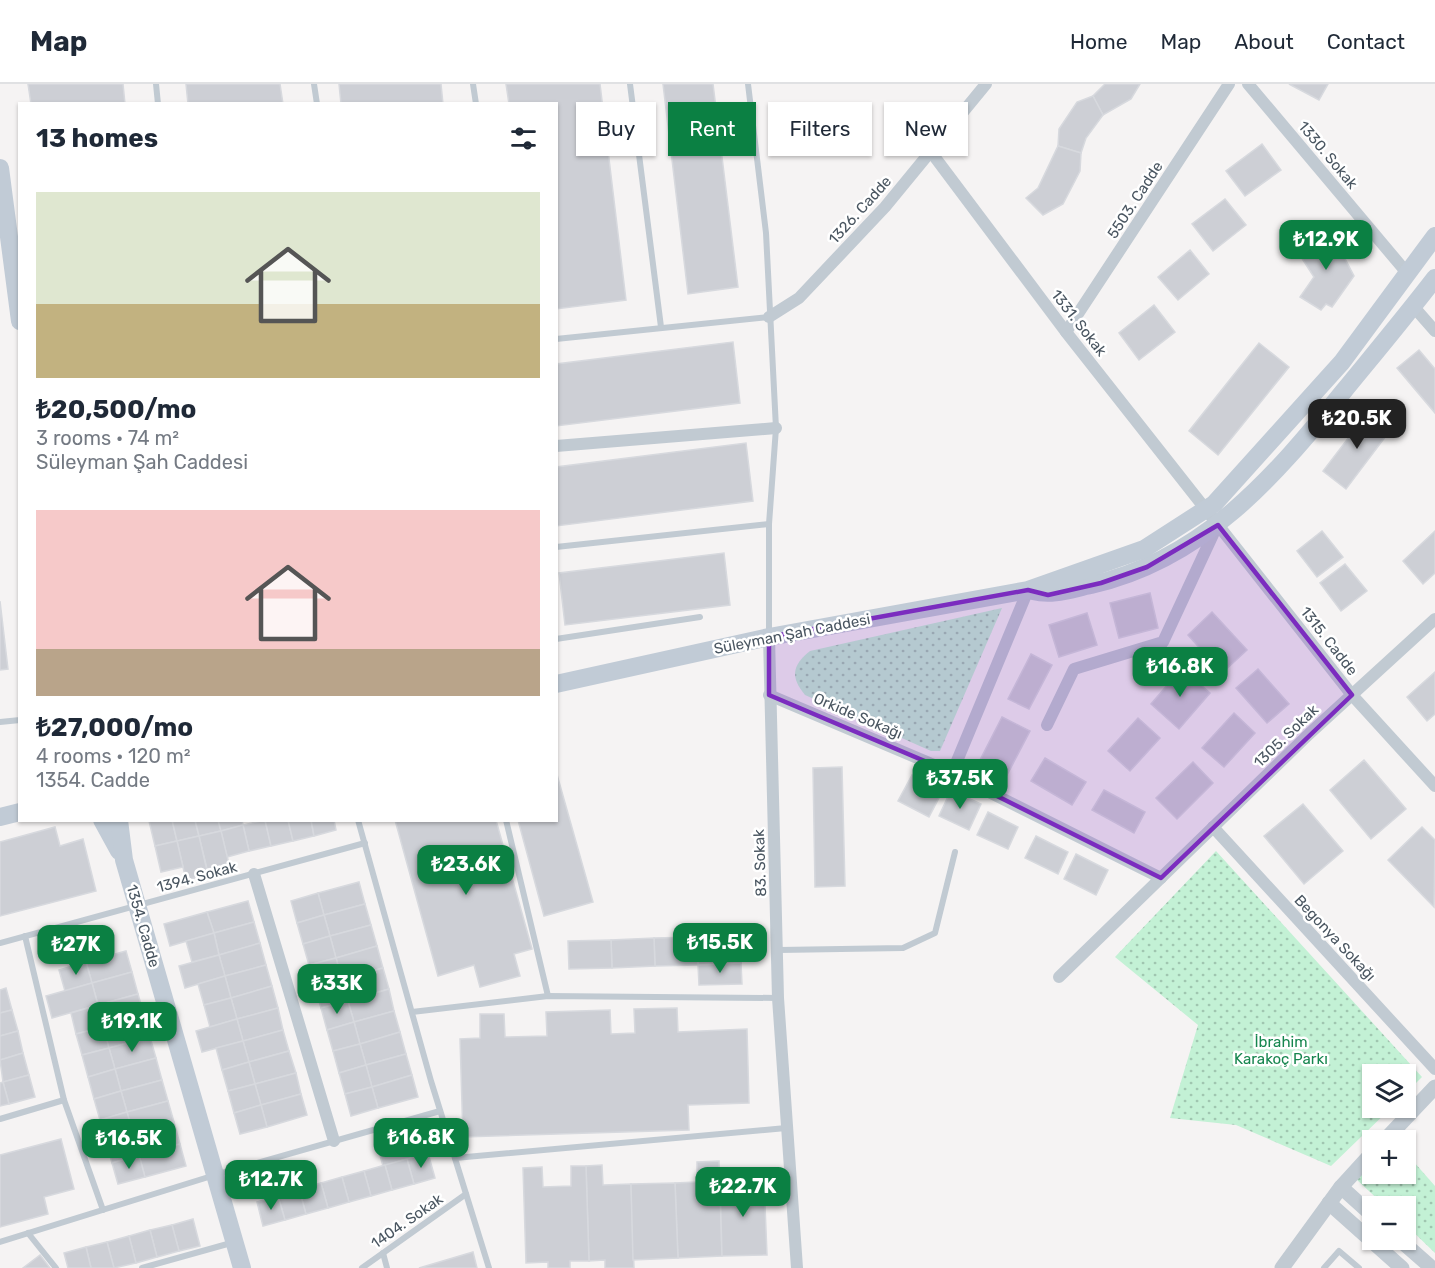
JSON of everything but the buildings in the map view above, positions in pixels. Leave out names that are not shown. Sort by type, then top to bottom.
[{"type":"main road","points":[[0,168],[18,306]]},
{"type":"main road","name":"Süleyman Şah Caddesi","points":[[558,684],[769,637],[1028,590],[1144,549],[1214,504],[1342,362],[1435,236]]},
{"type":"main road","name":"Süleyman Şah Caddesi","points":[[1028,590],[1048,595],[1101,583],[1148,567],[1218,525],[1247,501],[1291,455],[1435,278]]},
{"type":"main road","points":[[0,816],[18,812]]},
{"type":"main road","name":"1354. Cadde","points":[[103,822],[124,860]]},
{"type":"main road","name":"1354. Cadde","points":[[119,822],[124,860],[242,1268]]},
{"type":"street","name":"1326. Cadde","points":[[968,106],[986,84]]},
{"type":"street","name":"5503. Cadde","points":[[1066,332],[1229,84]]},
{"type":"street","name":"1330. Sokak","points":[[1248,84],[1407,273]]},
{"type":"street","name":"1326. Cadde","points":[[769,317],[799,298],[885,207],[928,156]]},
{"type":"street","name":"1331. Sokak","points":[[934,156],[1066,332],[1206,510]]},
{"type":"street","points":[[1413,306],[1435,331]]},
{"type":"street","points":[[558,446],[776,428]]},
{"type":"street","name":"1315. Cadde","points":[[1206,510],[1352,694],[1435,786]]},
{"type":"street","points":[[1047,724],[1074,669],[1163,642],[1218,525]]},
{"type":"street","points":[[952,773],[1028,590]]},
{"type":"street","name":"1305. Sokak","points":[[1059,977],[1352,694],[1435,619]]},
{"type":"street","name":"83. Sokak","points":[[769,637],[778,998],[797,1268]]},
{"type":"street","name":"Orkide Sokağı","points":[[769,695],[952,773],[1161,878]]},
{"type":"street","name":"Begonya Sokağı","points":[[1213,827],[1435,1069]]},
{"type":"street","points":[[254,874],[334,1141]]},
{"type":"street","points":[[1395,1130],[1435,1088]]},
{"type":"street","points":[[1282,1268],[1341,1187],[1362,1165]]},
{"type":"street","points":[[1341,1187],[1362,1206]]},
{"type":"street","points":[[1329,1203],[1402,1268]]},
{"type":"street","points":[[1412,1250],[1432,1268]]},
{"type":"lane","points":[[156,84],[158,102]]},
{"type":"lane","points":[[314,84],[317,102]]},
{"type":"lane","points":[[473,84],[476,102]]},
{"type":"lane","points":[[630,84],[661,327]]},
{"type":"lane","points":[[748,84],[766,233],[776,428],[769,524],[769,637]]},
{"type":"lane","points":[[558,339],[769,317]]},
{"type":"lane","points":[[558,548],[769,524]]},
{"type":"lane","points":[[558,639],[700,617]]},
{"type":"lane","points":[[0,722],[18,720]]},
{"type":"lane","points":[[359,822],[440,1111],[489,1268]]},
{"type":"lane","points":[[506,822],[548,996]]},
{"type":"lane","name":"1394. Sokak","points":[[0,943],[365,843]]},
{"type":"lane","points":[[778,950],[903,948],[935,933],[955,852]]},
{"type":"lane","points":[[25,936],[64,1100],[103,1210]]},
{"type":"lane","points":[[412,1012],[548,996],[778,998]]},
{"type":"lane","points":[[0,1119],[64,1100]]},
{"type":"lane","points":[[0,1242],[215,1175],[440,1111]]},
{"type":"lane","points":[[455,1158],[786,1128]]},
{"type":"lane","name":"1404. Sokak","points":[[362,1268],[466,1194]]},
{"type":"lane","points":[[28,1233],[56,1268]]},
{"type":"lane","points":[[142,1268],[234,1242]]},
{"type":"lane","points":[[1324,1268],[1339,1251],[1359,1268]]},
{"type":"lane","points":[[382,1253],[387,1268]]},
{"type":"highlighted area","points":[[1218,525],[1352,695],[1161,878],[941,768],[769,695],[769,637],[1028,590],[1048,595],[1101,583],[1147,567]]},
{"type":"green space","points":[[1002,608],[940,751],[931,751],[805,695],[795,678],[796,667],[810,651]]},
{"type":"green space","name":"İbrahim Karakoç Parkı","points":[[1216,851],[1410,1064],[1362,1064],[1362,1118],[1381,1118],[1368,1130],[1362,1130],[1362,1136],[1331,1166],[1236,1125],[1170,1118],[1198,1025],[1115,957]]},
{"type":"green space","name":"İbrahim Karakoç Parkı","points":[[1416,1070],[1422,1077],[1416,1083]]},
{"type":"green space","points":[[1416,1164],[1435,1186],[1435,1253],[1416,1235],[1416,1196],[1374,1196],[1356,1179],[1362,1172],[1362,1184],[1416,1184]]}]
